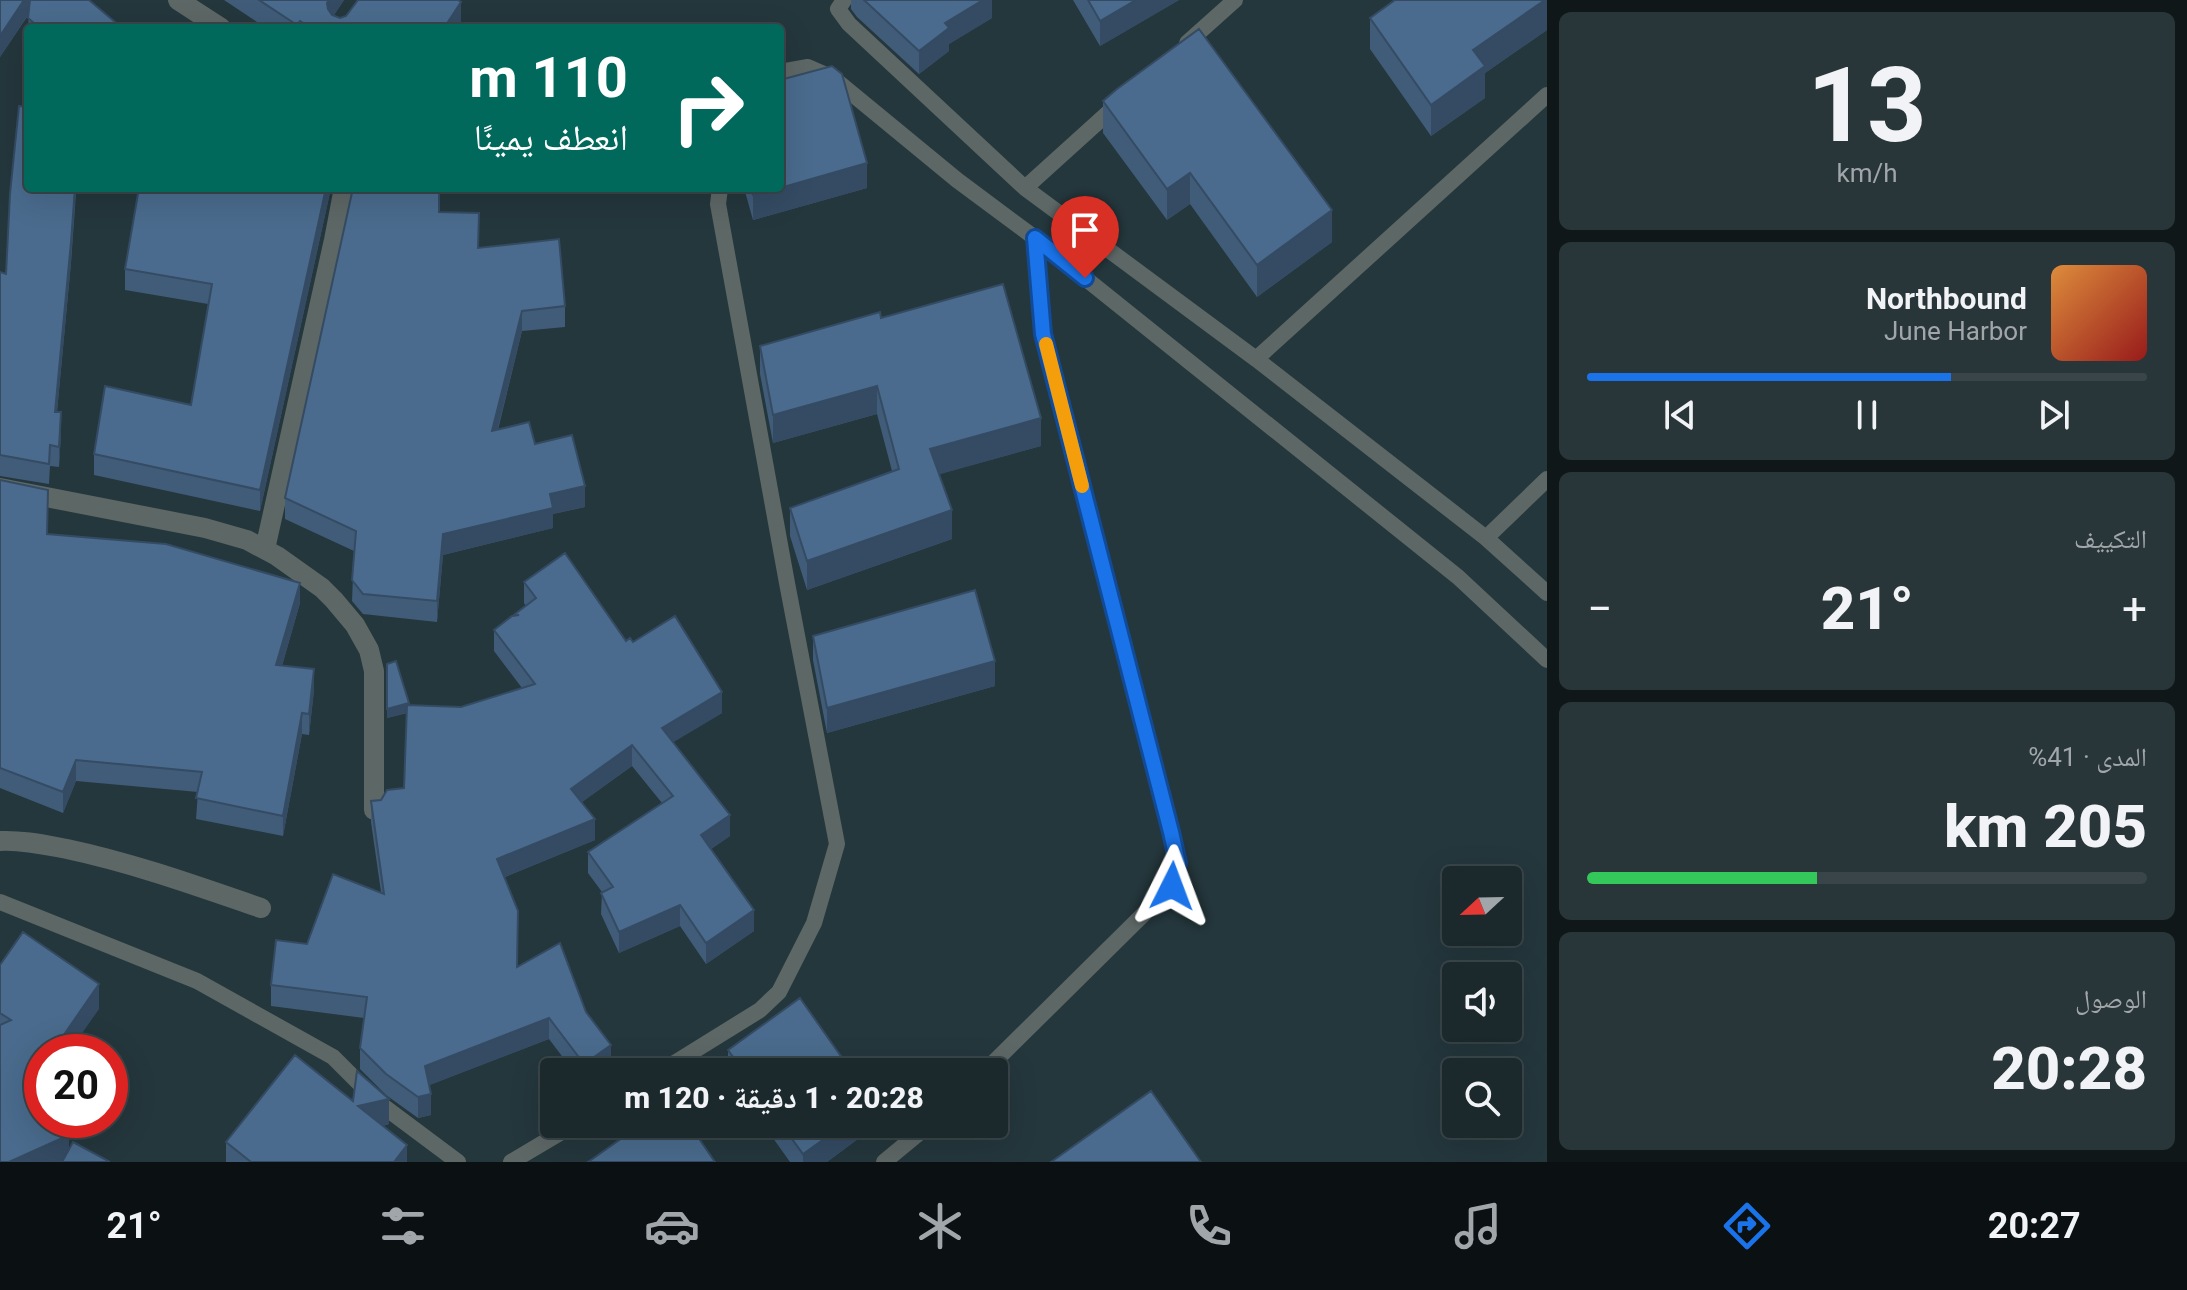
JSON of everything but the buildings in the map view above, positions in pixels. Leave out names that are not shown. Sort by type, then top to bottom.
[{"type":"street","points":[[178,0],[215,24]]},
{"type":"street","points":[[265,549],[343,192]]},
{"type":"street","points":[[0,488],[205,528],[247,540],[322,588],[355,625],[369,650],[374,671],[374,810]]},
{"type":"street","points":[[0,841],[32,842],[102,857],[261,908]]},
{"type":"lane","points":[[844,0],[838,9],[849,24],[1025,188],[1256,359],[1486,538],[1547,593]]},
{"type":"lane","points":[[1176,52],[1235,0]]},
{"type":"lane","points":[[784,71],[808,67],[833,78],[1458,577],[1547,660]]},
{"type":"lane","points":[[1025,188],[1130,94]]},
{"type":"lane","points":[[1256,359],[1547,95]]},
{"type":"lane","points":[[683,1058],[760,1010],[779,992],[814,923],[837,844],[718,204],[720,192]]},
{"type":"lane","points":[[998,1058],[1172,886],[1178,863],[1043,334],[1035,238]]},
{"type":"lane","points":[[1486,538],[1547,479]]},
{"type":"lane","points":[[0,902],[197,981],[333,1057],[379,1103],[458,1162]]},
{"type":"lane","points":[[511,1162],[551,1138]]},
{"type":"lane","points":[[884,1162],[913,1138]]},
{"type":"slow traffic","points":[[1046,344],[1082,486]]},
{"type":"route","points":[[1085,278],[1035,238],[1043,334],[1171,832],[1178,863],[1172,886]]}]
